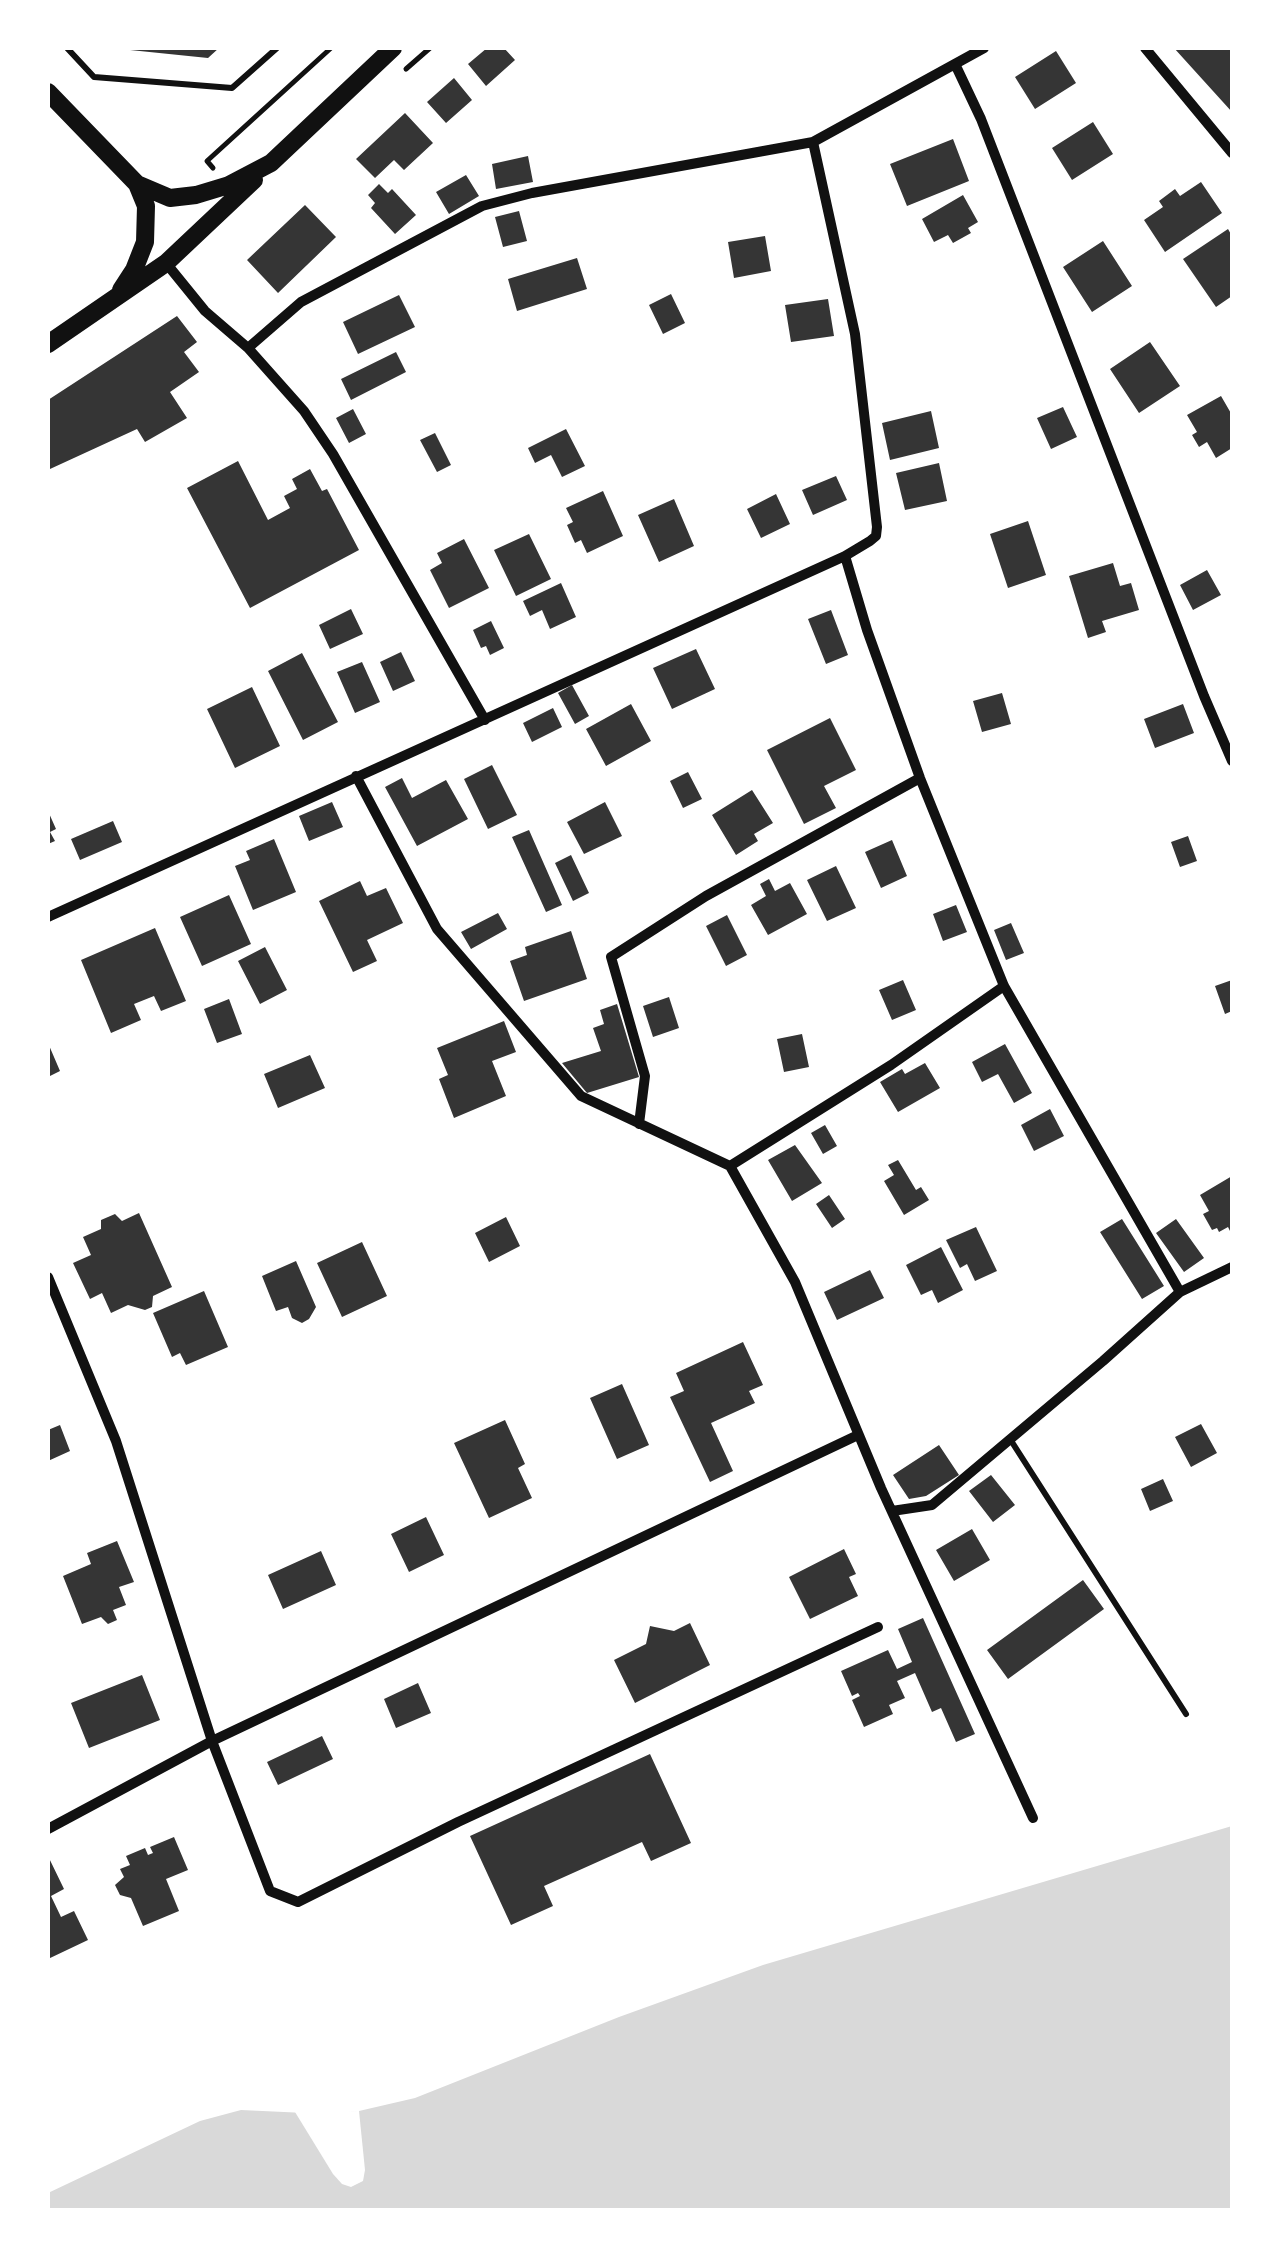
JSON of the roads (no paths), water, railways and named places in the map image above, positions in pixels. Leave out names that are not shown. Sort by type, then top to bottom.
[{"type":"main road","points":[[48,344],[166,263],[393,48]]},
{"type":"main road","points":[[48,92],[137,184],[146,206],[145,242],[134,270],[115,300]]},
{"type":"main road","points":[[137,184],[170,198],[196,195],[230,185],[271,164]]},
{"type":"street","points":[[248,348],[301,302],[482,206],[532,193],[813,142],[984,48]]},
{"type":"street","points":[[1145,48],[1232,154]]},
{"type":"street","points":[[955,64],[982,119],[1232,761]]},
{"type":"street","points":[[48,917],[845,556],[876,536],[855,334],[813,142]]},
{"type":"street","points":[[166,263],[204,312],[248,348],[304,412],[333,454],[485,720]]},
{"type":"street","points":[[845,556],[920,778],[1004,986],[1180,1292]]},
{"type":"street","points":[[356,776],[437,929],[581,1096],[730,1166],[795,1282],[858,1435],[1033,1818]]},
{"type":"street","points":[[640,1124],[645,1076],[612,957],[706,896],[920,778]]},
{"type":"street","points":[[730,1166],[891,1065],[1004,986]]},
{"type":"street","points":[[892,1510],[932,1504],[1180,1292],[1232,1267]]},
{"type":"street","points":[[48,1277],[116,1440],[212,1742],[270,1891],[298,1902],[458,1822],[878,1627]]},
{"type":"street","points":[[48,1830],[212,1742],[858,1435]]},
{"type":"lane","points":[[67,48],[94,77],[232,88],[278,48]]},
{"type":"lane","points":[[1010,1438],[1186,1714]]}]
